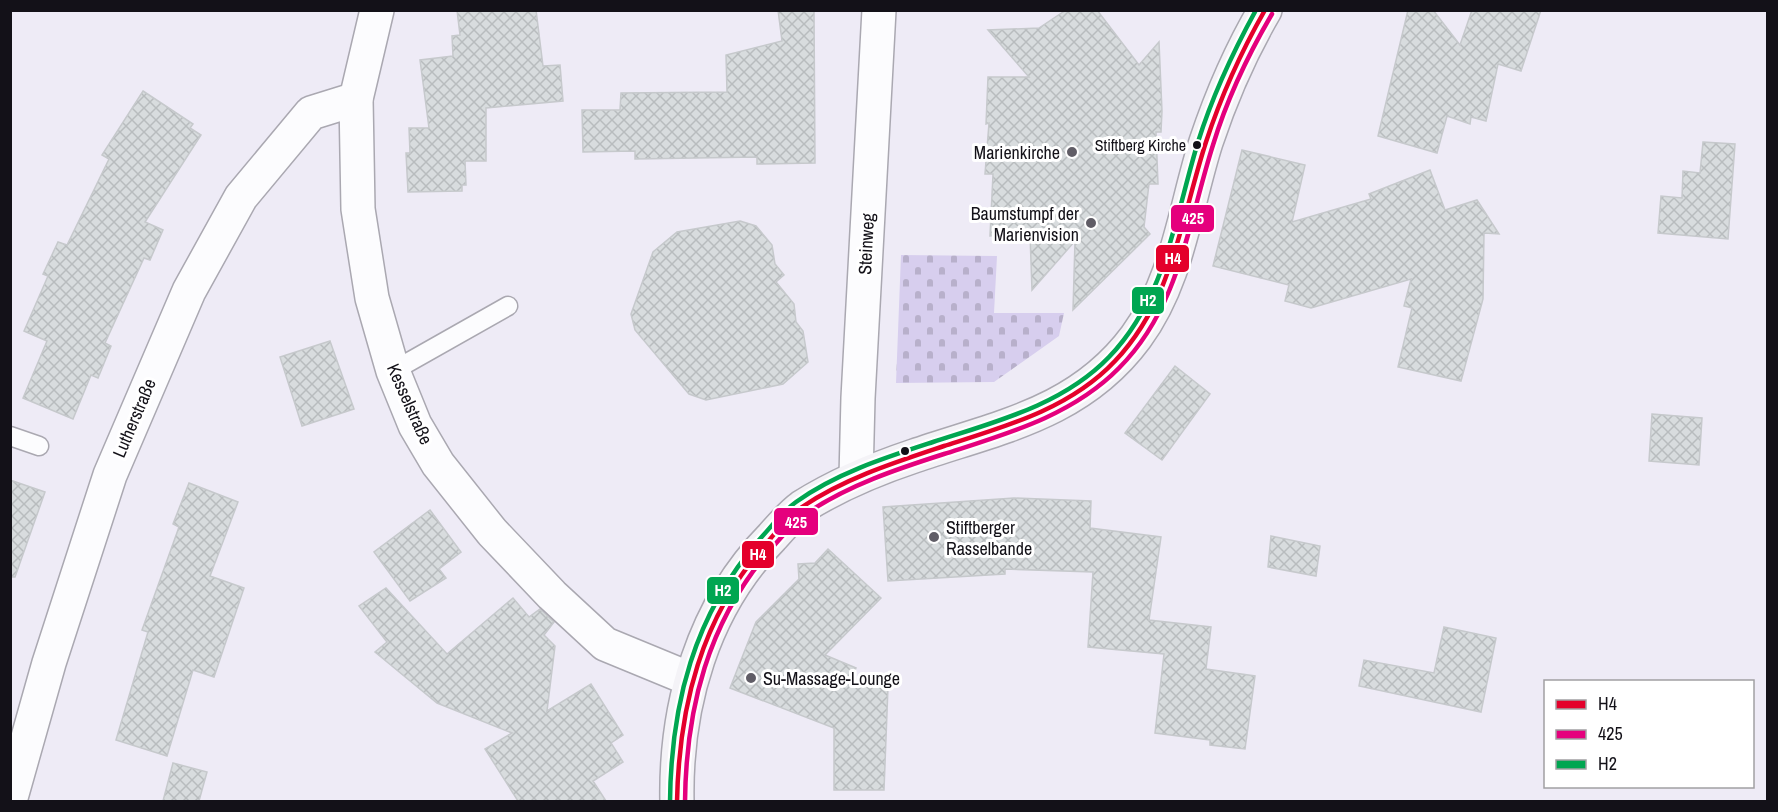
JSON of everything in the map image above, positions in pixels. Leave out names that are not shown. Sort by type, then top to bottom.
[{"type":"street","name":"Kesselstraße","points":[[377,10],[357,99],[358,209],[372,298],[393,372],[415,425],[438,464],[492,532],[552,595],[605,644],[690,679]]},
{"type":"street","name":"Steinweg","points":[[856,477],[858,398],[879,10]]},
{"type":"street","points":[[677,801],[681,739],[690,679],[707,632],[730,588],[761,548],[800,508],[856,477],[1027,420],[1070,399],[1136,338],[1159,298],[1177,250],[1207,141],[1235,70],[1265,10]]},
{"type":"street","name":"Lutherstraße","points":[[10,801],[49,663],[110,476],[189,291],[242,197],[311,113],[357,99]]},
{"type":"lane","points":[[393,372],[508,306]]},
{"type":"lane","points":[[10,436],[39,446]]},
{"type":"green space","points":[[901,255],[997,256],[994,313],[1064,313],[1059,336],[994,382],[896,383]]},
{"type":"building","points":[[457,10],[536,10],[543,66],[560,65],[563,101],[486,108],[486,161],[465,161],[466,185],[462,185],[462,191],[408,192],[406,153],[410,153],[409,128],[429,128],[420,60],[453,56],[452,36],[460,35]]},
{"type":"building","points":[[778,10],[814,10],[815,163],[757,164],[757,157],[635,159],[635,151],[583,152],[582,110],[620,110],[621,93],[727,92],[726,55],[782,41]]},
{"type":"building","name":"Marienkirche","points":[[1066,10],[1097,10],[1139,65],[1159,42],[1162,111],[1161,132],[1156,132],[1158,184],[1149,184],[1144,227],[1150,234],[1073,310],[1075,241],[1032,290],[1030,234],[990,236],[993,174],[985,174],[989,123],[986,124],[988,77],[1029,77],[988,30],[1039,28]]},
{"type":"building","points":[[1408,10],[1433,10],[1460,45],[1472,10],[1541,10],[1521,71],[1498,64],[1486,121],[1471,117],[1470,124],[1447,116],[1437,153],[1378,136]]},
{"type":"building","points":[[143,91],[193,124],[190,128],[201,135],[145,222],[163,230],[150,260],[144,258],[105,343],[111,346],[98,378],[91,375],[73,419],[23,398],[47,341],[24,331],[48,276],[43,274],[58,242],[67,245],[109,159],[102,155]]},
{"type":"building","points":[[1703,142],[1735,144],[1728,239],[1658,233],[1661,196],[1682,198],[1683,171],[1700,173]]},
{"type":"building","points":[[1242,150],[1305,165],[1292,222],[1371,199],[1369,194],[1430,170],[1445,210],[1477,200],[1499,234],[1484,233],[1483,299],[1461,381],[1398,367],[1412,308],[1404,306],[1411,279],[1311,308],[1285,301],[1289,285],[1213,266]]},
{"type":"building","points":[[740,221],[756,226],[772,245],[775,264],[784,275],[776,282],[794,304],[796,322],[803,331],[808,362],[783,384],[706,400],[689,394],[635,330],[631,314],[653,252],[677,232]]},
{"type":"building","points":[[330,341],[354,409],[302,426],[280,357]]},
{"type":"building","points":[[1175,366],[1210,394],[1162,460],[1125,433]]},
{"type":"building","points":[[1652,414],[1702,418],[1699,465],[1649,461]]},
{"type":"building","points":[[10,480],[45,492],[15,577],[10,577]]},
{"type":"building","points":[[189,483],[238,502],[210,576],[244,588],[214,677],[193,670],[167,756],[116,740],[148,632],[142,630],[179,527],[173,524]]},
{"type":"building","points":[[1014,498],[1091,501],[1090,528],[1161,537],[1149,620],[1211,627],[1206,669],[1255,676],[1245,749],[1210,745],[1210,740],[1155,733],[1164,654],[1088,647],[1093,572],[1005,569],[1005,574],[888,581],[883,507]]},
{"type":"building","points":[[430,510],[461,552],[439,569],[446,578],[410,601],[374,552]]},
{"type":"building","points":[[1271,536],[1320,546],[1316,576],[1268,567]]},
{"type":"building","points":[[828,549],[881,598],[825,655],[856,668],[849,685],[888,687],[884,790],[834,790],[834,728],[730,688],[756,622],[799,579],[798,564],[815,563]]},
{"type":"building","points":[[386,588],[447,654],[513,598],[529,617],[540,609],[554,622],[544,635],[555,646],[547,711],[591,684],[623,735],[611,743],[623,762],[593,781],[606,801],[518,801],[485,749],[512,733],[437,703],[375,652],[387,642],[359,606]]},
{"type":"building","points":[[1444,627],[1496,638],[1481,712],[1359,686],[1364,660],[1434,673]]},
{"type":"building","points":[[173,763],[207,772],[199,801],[163,801]]},
{"type":"transit line","name":"H2","points":[[670,802],[675,730],[690,662],[718,599],[737,569],[781,515],[811,492],[845,474],[1004,419],[1049,400],[1091,374],[1128,334],[1144,309],[1156,283],[1210,108],[1256,10]]},
{"type":"transit line","name":"H4","points":[[677,802],[679,766],[689,698],[710,633],[743,573],[787,520],[818,497],[853,479],[1013,423],[1057,404],[1097,378],[1135,337],[1163,285],[1173,258],[1197,171],[1218,108],[1265,10]]},
{"type":"transit line","name":"425","points":[[685,802],[686,767],[696,700],[716,637],[749,578],[792,525],[823,503],[856,486],[1014,431],[1059,411],[1101,385],[1140,344],[1156,318],[1180,263],[1204,174],[1231,94],[1272,14]]},
{"type":"place","name":"Stiftberg Kirche","points":[[1197,145]]},
{"type":"place","name":"Marienkirche","points":[[1072,152]]},
{"type":"place","name":"Baumstumpf der Marienvision","points":[[1091,223]]},
{"type":"place","name":"Stiftberger Rasselbande","points":[[934,537]]},
{"type":"place","name":"Su-Massage-Lounge","points":[[751,678]]}]
